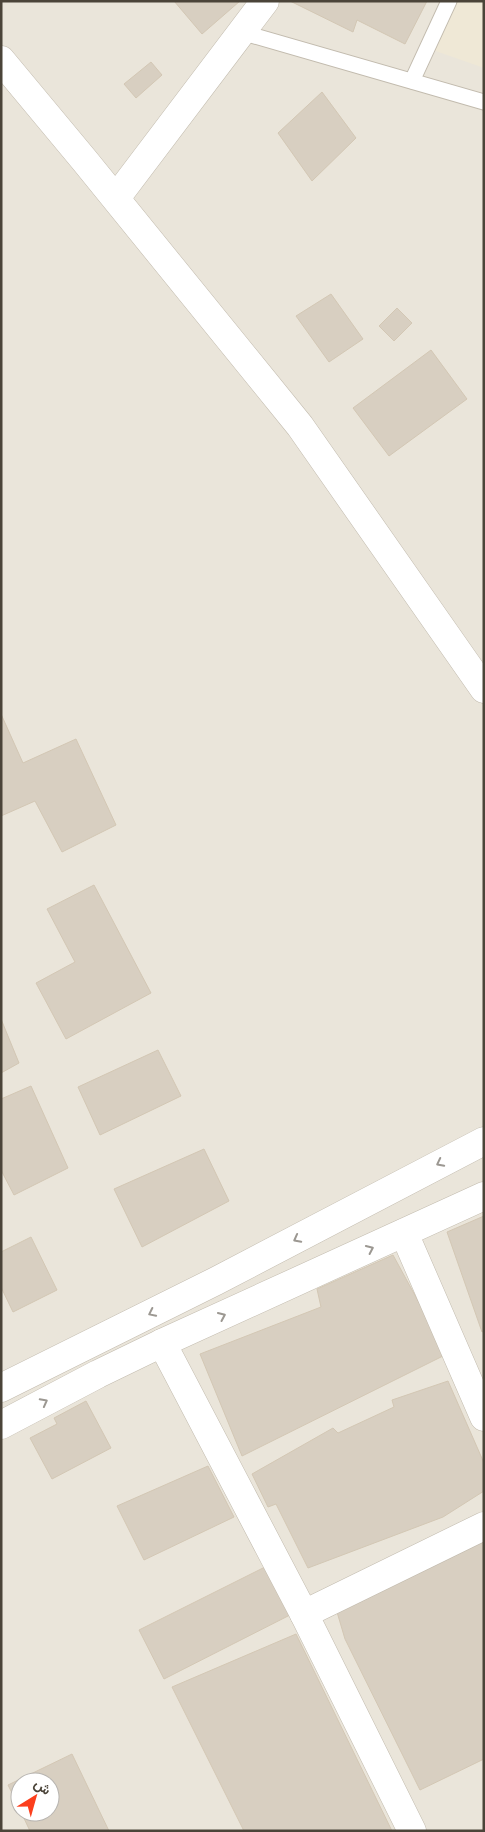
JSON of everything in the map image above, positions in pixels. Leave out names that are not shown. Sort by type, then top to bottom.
[{"type":"street","points":[[116,198],[265,1]]},
{"type":"street","points":[[1,60],[116,198],[300,426],[484,689]]},
{"type":"street","points":[[1,1388],[216,1281],[484,1141]]},
{"type":"street","points":[[1,1425],[98,1374],[484,1196]]},
{"type":"street","points":[[404,1233],[484,1417]]},
{"type":"street","points":[[162,1344],[304,1614],[412,1831]]},
{"type":"street","points":[[304,1614],[484,1526]]},
{"type":"lane","points":[[412,82],[449,1]]},
{"type":"lane","points":[[241,32],[484,102]]},
{"type":"shaded area","points":[[1,1],[484,1],[484,1831],[1,1831]]},
{"type":"shaded area","points":[[455,1],[484,1],[484,68],[430,49]]},
{"type":"building","points":[[174,1],[240,1],[202,34]]},
{"type":"building","points":[[290,1],[427,1],[405,44],[357,20],[353,32]]},
{"type":"building","points":[[151,62],[162,75],[136,98],[124,84]]},
{"type":"building","points":[[322,92],[356,138],[312,181],[278,133]]},
{"type":"building","points":[[331,294],[363,339],[329,362],[296,316]]},
{"type":"building","points":[[397,308],[412,323],[394,341],[379,326]]},
{"type":"building","points":[[431,350],[467,399],[389,456],[353,408]]},
{"type":"building","points":[[1,714],[23,763],[76,739],[116,825],[62,852],[35,801],[1,816]]},
{"type":"building","points":[[94,885],[151,993],[66,1039],[36,983],[75,962],[47,909]]},
{"type":"building","points":[[1,1019],[19,1063],[1,1073]]},
{"type":"building","points":[[158,1050],[181,1096],[100,1135],[78,1087]]},
{"type":"building","points":[[31,1086],[68,1168],[14,1195],[1,1170],[1,1099]]},
{"type":"building","points":[[204,1149],[229,1201],[142,1247],[114,1189]]},
{"type":"building","points":[[484,1216],[484,1331],[482,1332],[447,1232]]},
{"type":"building","points":[[31,1237],[57,1290],[13,1312],[1,1287],[1,1252]]},
{"type":"building","points":[[393,1255],[447,1354],[242,1456],[200,1354],[321,1307],[317,1289]]},
{"type":"building","points":[[448,1381],[484,1463],[484,1491],[443,1517],[308,1568],[276,1504],[268,1507],[252,1474],[333,1428],[338,1433],[394,1407],[392,1400]]},
{"type":"building","points":[[86,1401],[111,1448],[52,1479],[30,1438],[57,1424],[54,1418]]},
{"type":"building","points":[[208,1466],[234,1517],[144,1560],[117,1506]]},
{"type":"building","points":[[484,1534],[484,1759],[420,1790],[345,1639],[337,1612]]},
{"type":"building","points":[[265,1567],[290,1615],[164,1679],[139,1630]]},
{"type":"building","points":[[296,1634],[392,1831],[244,1831],[172,1687]]},
{"type":"building","points":[[72,1754],[109,1831],[30,1831],[26,1822],[60,1822],[60,1772],[35,1772]]}]
